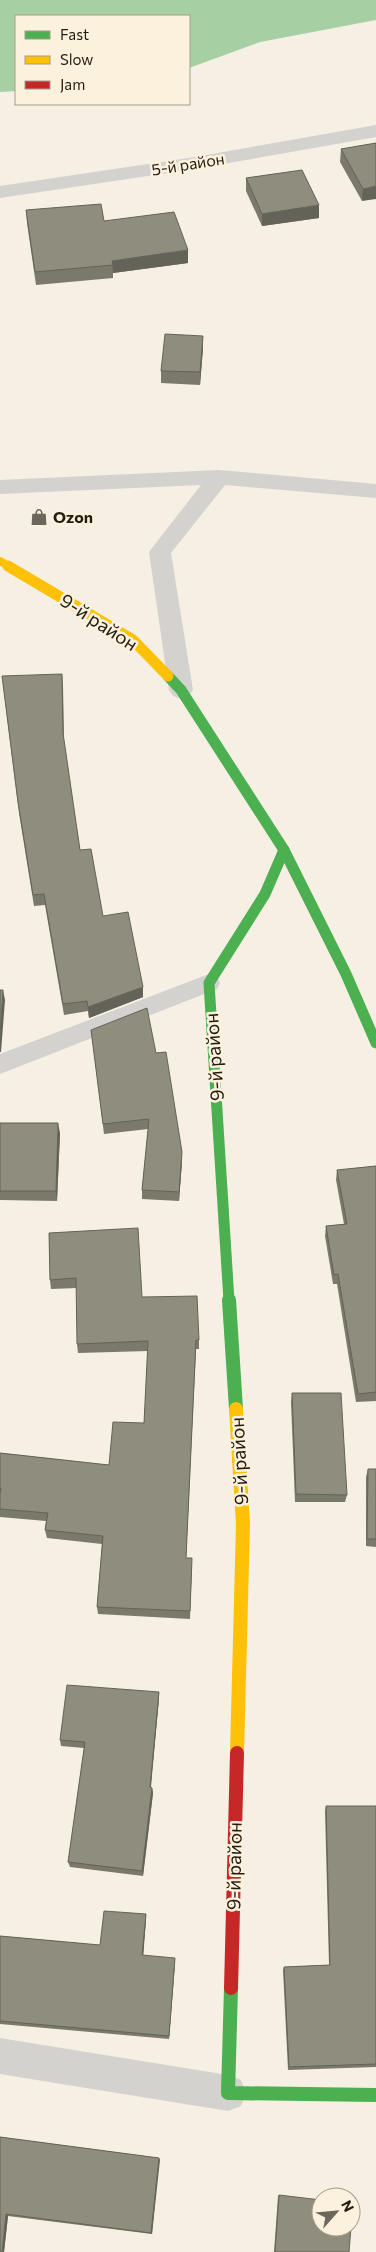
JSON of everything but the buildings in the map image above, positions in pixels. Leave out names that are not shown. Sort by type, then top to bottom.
[{"type":"street","name":"5-й район","points":[[0,192],[196,163],[376,131]]},
{"type":"street","points":[[0,486],[219,477],[376,491]]},
{"type":"street","points":[[181,690],[160,552],[219,477]]},
{"type":"street","name":"9-й район","points":[[0,561],[133,640],[181,690],[284,850],[346,974],[376,1043]]},
{"type":"street","points":[[209,983],[265,894],[284,850]]},
{"type":"street","name":"9-й район","points":[[209,983],[242,1524],[228,2093]]},
{"type":"street","points":[[0,2056],[228,2093],[376,2095]]},
{"type":"lane","points":[[0,1064],[209,983]]},
{"type":"shaded area","points":[[0,0],[376,0],[376,20],[260,42],[190,68],[190,15],[15,15],[15,91],[0,92]]},
{"type":"traffic: fast","points":[[168,676],[181,690],[284,850],[346,974],[376,1043]]},
{"type":"traffic: fast","points":[[236,1409],[209,983],[265,894],[284,850]]},
{"type":"traffic: fast","points":[[231,1988],[228,2093],[376,2095]]},
{"type":"traffic: slow","points":[[0,561],[133,640],[168,676]]},
{"type":"traffic: slow","points":[[236,1409],[243,1524],[237,1753]]},
{"type":"traffic: jam","points":[[231,1988],[237,1753]]},
{"type":"place","name":"Ozon","points":[[39,517]]}]
